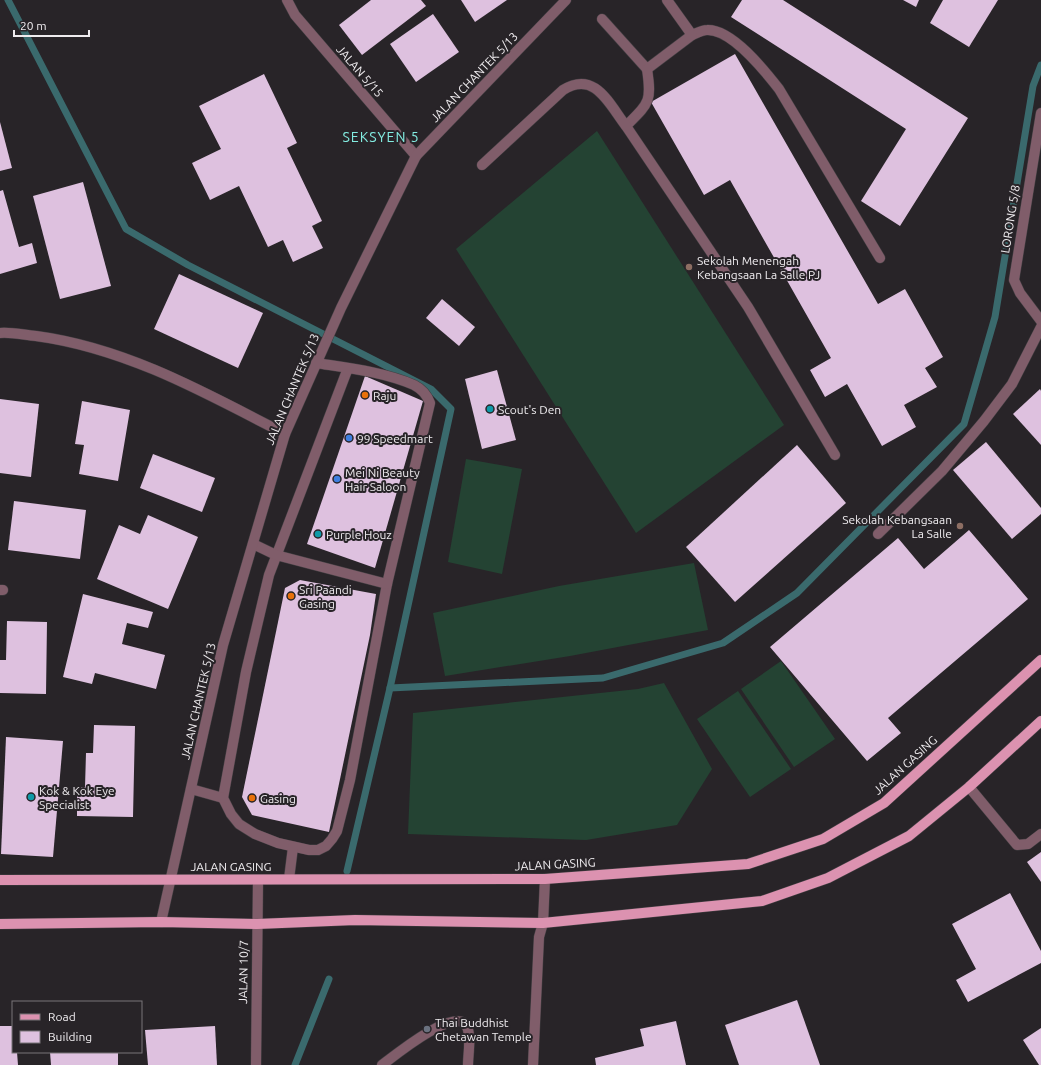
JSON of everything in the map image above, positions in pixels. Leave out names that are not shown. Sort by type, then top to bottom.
[{"type":"main road","name":"JALAN GASING","points":[[0,880],[258,880],[289,878],[545,879],[748,864],[823,839],[884,803],[1041,660]]},
{"type":"main road","points":[[0,924],[161,922],[257,924],[355,920],[543,923],[762,901],[828,878],[909,836],[969,787],[1041,721]]},
{"type":"street","name":"JALAN 5/15","points":[[287,0],[295,15],[416,156]]},
{"type":"street","name":"JALAN CHANTEK 5/13","points":[[161,922],[223,645],[285,434],[316,363],[341,308],[416,156],[566,0]]},
{"type":"street","points":[[667,0],[692,35]]},
{"type":"street","points":[[602,19],[647,68],[650,88],[648,99],[642,109],[626,126]]},
{"type":"street","points":[[647,68],[692,35],[706,30],[718,32],[728,37],[764,69],[779,89],[880,258]]},
{"type":"street","points":[[482,165],[563,90],[572,84],[584,83],[594,86],[602,94],[626,126],[748,307],[835,455]]},
{"type":"street","name":"LORONG 5/8","points":[[1041,113],[1014,280],[1020,293],[1041,321]]},
{"type":"street","points":[[878,534],[942,471],[984,421],[1012,384],[1041,327]]},
{"type":"street","points":[[0,333],[60,339],[107,352],[191,385],[285,434]]},
{"type":"street","points":[[316,363],[348,368],[414,386],[427,396],[430,403],[387,584],[350,780],[336,831],[326,846],[318,850],[309,850],[293,847],[255,834],[239,824],[231,814],[223,798],[246,672],[269,575],[348,368]]},
{"type":"street","points":[[253,544],[276,555],[387,584]]},
{"type":"street","points":[[969,787],[1017,846],[1028,844],[1041,834]]},
{"type":"street","points":[[191,789],[223,798]]},
{"type":"street","points":[[289,878],[293,847]]},
{"type":"street","points":[[533,1065],[539,938],[543,923],[545,879]]},
{"type":"street","name":"JALAN 10/7","points":[[256,1065],[258,880]]},
{"type":"street","points":[[382,1065],[404,1047],[427,1033],[452,1021],[459,1020],[466,1024],[468,1031],[468,1065]]},
{"type":"green space","points":[[597,131],[784,425],[636,533],[456,249]]},
{"type":"green space","points":[[466,459],[522,469],[502,574],[448,562]]},
{"type":"green space","points":[[694,563],[708,630],[570,656],[445,676],[433,613],[559,586]]},
{"type":"green space","points":[[781,661],[835,739],[794,767],[741,689]]},
{"type":"green space","points":[[664,683],[712,769],[677,825],[586,840],[408,834],[413,713],[638,689]]},
{"type":"green space","points":[[738,691],[791,769],[750,797],[697,719]]},
{"type":"building","points":[[371,0],[421,0],[426,6],[362,55],[339,25]]},
{"type":"building","points":[[461,0],[507,0],[475,22]]},
{"type":"building","points":[[742,0],[783,0],[968,118],[900,226],[861,201],[906,129],[731,17]]},
{"type":"building","points":[[903,0],[919,0],[916,7]]},
{"type":"building","points":[[943,0],[998,0],[969,47],[930,23]]},
{"type":"building","points":[[433,14],[459,52],[416,82],[390,44]]},
{"type":"building","points":[[735,54],[878,304],[905,289],[943,357],[925,368],[937,387],[904,405],[916,427],[882,446],[847,384],[825,397],[810,370],[831,358],[730,180],[704,195],[651,102]]},
{"type":"building","points":[[264,74],[297,143],[287,148],[322,221],[312,226],[323,248],[293,262],[283,240],[268,247],[239,186],[210,200],[192,163],[221,149],[199,106]]},
{"type":"building","points":[[0,122],[12,168],[0,171]]},
{"type":"building","points":[[83,182],[111,286],[60,299],[33,196]]},
{"type":"building","points":[[3,190],[19,247],[32,243],[37,263],[0,274],[0,191]]},
{"type":"building","points":[[179,274],[263,313],[238,368],[154,329]]},
{"type":"building","points":[[442,299],[475,327],[459,346],[426,318]]},
{"type":"building","name":"Scout's Den","points":[[497,370],[516,440],[482,449],[465,379]]},
{"type":"building","points":[[365,376],[423,401],[375,568],[307,544]]},
{"type":"building","points":[[1040,389],[1041,391],[1041,445],[1013,414]]},
{"type":"building","points":[[0,399],[39,404],[31,477],[0,473]]},
{"type":"building","points":[[82,401],[130,410],[118,481],[79,474],[84,445],[75,444]]},
{"type":"building","points":[[986,442],[1041,508],[1041,514],[1012,539],[953,470]]},
{"type":"building","points":[[797,445],[846,503],[735,602],[686,547]]},
{"type":"building","points":[[153,454],[215,478],[202,512],[140,488]]},
{"type":"building","points":[[14,501],[86,510],[80,559],[8,550]]},
{"type":"building","points":[[148,515],[198,537],[168,609],[97,579],[119,525],[140,534]]},
{"type":"building","points":[[969,530],[1028,599],[888,718],[901,733],[867,761],[770,647],[898,538],[924,569]]},
{"type":"building","points":[[300,580],[376,594],[370,635],[329,832],[252,815],[242,797],[285,588]]},
{"type":"building","points":[[83,594],[153,612],[148,628],[127,623],[122,644],[165,655],[156,689],[95,673],[92,684],[63,677]]},
{"type":"building","points":[[7,621],[47,622],[46,694],[0,693],[0,660],[6,660]]},
{"type":"building","points":[[94,725],[135,726],[133,817],[77,816],[77,787],[85,787],[86,753],[93,753]]},
{"type":"building","name":"Kok & Kok Eye Specialist","points":[[6,737],[63,741],[53,857],[1,854]]},
{"type":"building","points":[[1041,852],[1041,882],[1027,862]]},
{"type":"building","points":[[1010,893],[1041,951],[1041,963],[968,1002],[956,980],[976,969],[952,924]]},
{"type":"building","points":[[797,1000],[820,1065],[739,1065],[725,1025]]},
{"type":"building","points":[[676,1021],[686,1065],[596,1065],[595,1058],[644,1046],[640,1029]]},
{"type":"building","points":[[0,1026],[12,1026],[12,1053],[17,1053],[18,1065],[0,1065]]},
{"type":"building","points":[[215,1026],[217,1065],[148,1065],[145,1030]]},
{"type":"building","points":[[1041,1028],[1041,1065],[1039,1065],[1023,1040]]},
{"type":"building","points":[[50,1053],[118,1053],[118,1065],[51,1065]]},
{"type":"waterway","points":[[8,0],[126,229],[188,265],[431,389],[451,409],[390,688],[347,871]]},
{"type":"waterway","points":[[390,688],[603,678],[723,643],[797,593],[964,424],[995,317],[1033,86],[1041,65]]},
{"type":"waterway","points":[[295,1065],[329,979]]},
{"type":"place","name":"Sekolah Menengah Kebangsaan La Salle PJ","points":[[689,267]]},
{"type":"place","name":"Raju","points":[[365,395]]},
{"type":"place","name":"Scout's Den","points":[[490,409]]},
{"type":"place","name":"99 Speedmart","points":[[349,438]]},
{"type":"place","name":"Mei Ni Beauty Hair Saloon","points":[[337,479]]},
{"type":"place","name":"Sekolah Kebangsaan La Salle","points":[[960,526]]},
{"type":"place","name":"Purple Houz","points":[[318,534]]},
{"type":"place","name":"Sri Paandi Gasing","points":[[291,596]]},
{"type":"place","name":"Kok & Kok Eye Specialist","points":[[31,797]]},
{"type":"place","name":"Gasing","points":[[252,798]]},
{"type":"place","name":"Thai Buddhist Chetawan Temple","points":[[427,1029]]},
{"type":"district","name":"SEKSYEN 5","points":[[381,137]]}]
